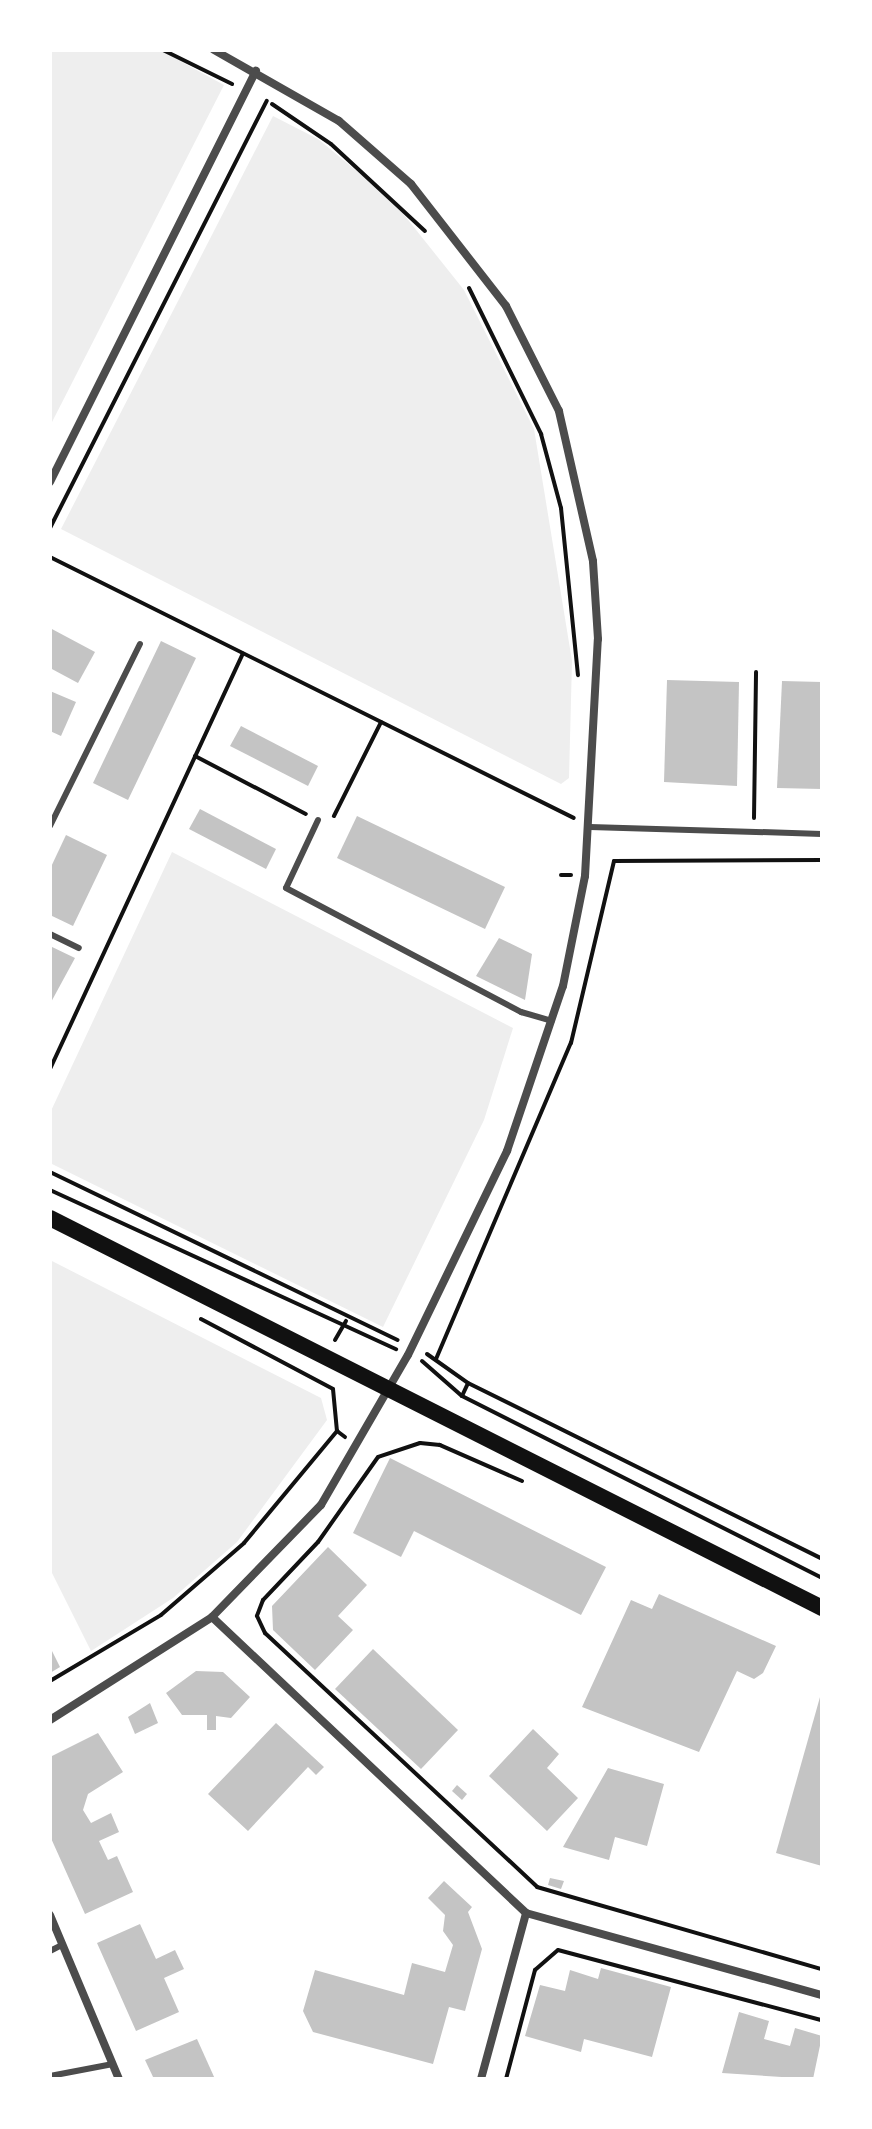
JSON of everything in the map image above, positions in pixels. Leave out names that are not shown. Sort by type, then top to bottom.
[{"type":"main road","points":[[50,1218],[450,1424],[822,1608]]},
{"type":"street","points":[[50,1720],[212,1617],[321,1505],[408,1355],[507,1151],[552,1021],[590,827],[598,728],[593,561],[559,411],[506,306],[411,184],[339,121],[256,71],[214,50]]},
{"type":"street","points":[[50,482],[256,71]]},
{"type":"street","points":[[212,1617],[526,1913],[822,1995]]},
{"type":"street","points":[[481,2079],[526,1913]]},
{"type":"street","points":[[50,1915],[119,2079]]},
{"type":"lane","points":[[50,826],[140,644]]},
{"type":"lane","points":[[318,820],[286,888],[521,1012],[552,1021]]},
{"type":"lane","points":[[590,827],[822,834]]},
{"type":"lane","points":[[50,934],[79,948]]},
{"type":"lane","points":[[50,1951],[62,1945]]},
{"type":"lane","points":[[50,2076],[113,2064]]},
{"type":"path","points":[[163,50],[267,101],[381,186],[436,245]]},
{"type":"path","points":[[50,528],[267,101]]},
{"type":"path","points":[[464,280],[518,376],[541,434],[561,508],[579,690]]},
{"type":"path","points":[[50,557],[590,827]]},
{"type":"path","points":[[50,1069],[244,653]]},
{"type":"path","points":[[754,833],[756,672]]},
{"type":"path","points":[[195,756],[329,826],[381,722]]},
{"type":"path","points":[[570,817],[572,805]]},
{"type":"path","points":[[436,1359],[571,1043],[614,861],[822,860]]},
{"type":"path","points":[[50,1172],[346,1321]]},
{"type":"path","points":[[50,1190],[435,1366],[462,1396],[822,1578]]},
{"type":"path","points":[[50,1681],[161,1615],[244,1543],[337,1431],[333,1389],[188,1310]]},
{"type":"path","points":[[450,1424],[468,1383],[822,1559]]},
{"type":"path","points":[[337,1431],[378,1457]]},
{"type":"path","points":[[440,1445],[420,1443],[378,1457],[318,1542],[263,1600],[257,1616],[265,1633],[537,1887],[822,1969]]},
{"type":"path","points":[[506,2079],[535,1970],[558,1950],[822,2020]]},
{"type":"shaded area","points":[[50,50],[160,50],[224,85],[50,426]]},
{"type":"shaded area","points":[[273,116],[318,139],[393,201],[464,290],[534,429],[572,661],[569,778],[561,784],[61,529]]},
{"type":"shaded area","points":[[172,852],[513,1028],[484,1120],[383,1327],[50,1163],[50,1113]]},
{"type":"shaded area","points":[[50,1260],[321,1398],[327,1420],[237,1542],[173,1598],[91,1651],[50,1569]]},
{"type":"building","points":[[50,628],[95,652],[78,683],[50,668]]},
{"type":"building","points":[[161,641],[196,658],[128,800],[93,783]]},
{"type":"building","points":[[667,680],[739,682],[737,786],[664,782]]},
{"type":"building","points":[[782,681],[822,682],[822,789],[777,788]]},
{"type":"building","points":[[50,691],[76,702],[61,736],[50,731]]},
{"type":"building","points":[[241,726],[318,766],[308,786],[230,746]]},
{"type":"building","points":[[200,809],[276,849],[266,869],[189,829]]},
{"type":"building","points":[[357,816],[505,887],[485,929],[337,858]]},
{"type":"building","points":[[66,835],[107,855],[73,926],[50,915],[50,869]]},
{"type":"building","points":[[499,938],[532,954],[525,1000],[476,976]]},
{"type":"building","points":[[50,946],[75,958],[50,1004]]},
{"type":"building","points":[[390,1458],[606,1567],[581,1615],[414,1531],[401,1557],[353,1533]]},
{"type":"building","points":[[328,1547],[367,1585],[338,1616],[353,1630],[315,1670],[273,1630],[272,1606]]},
{"type":"building","points":[[659,1594],[776,1646],[763,1673],[754,1679],[737,1671],[699,1752],[582,1707],[631,1600],[652,1609]]},
{"type":"building","points":[[50,1647],[60,1667],[50,1673]]},
{"type":"building","points":[[373,1649],[458,1730],[421,1769],[335,1689]]},
{"type":"building","points":[[196,1671],[223,1672],[250,1697],[231,1718],[216,1716],[216,1730],[207,1730],[207,1715],[182,1715],[166,1693]]},
{"type":"building","points":[[822,1690],[822,1866],[776,1853]]},
{"type":"building","points":[[150,1703],[158,1723],[135,1734],[128,1717]]},
{"type":"building","points":[[276,1723],[324,1767],[316,1775],[308,1767],[248,1831],[208,1794]]},
{"type":"building","points":[[533,1729],[559,1754],[547,1768],[578,1798],[547,1831],[489,1776]]},
{"type":"building","points":[[98,1733],[123,1772],[88,1794],[83,1810],[91,1823],[111,1813],[119,1832],[99,1841],[108,1860],[117,1856],[133,1892],[85,1914],[50,1836],[50,1757]]},
{"type":"building","points":[[608,1768],[664,1784],[647,1846],[615,1837],[609,1860],[563,1847]]},
{"type":"building","points":[[457,1785],[467,1794],[462,1800],[452,1791]]},
{"type":"building","points":[[550,1878],[564,1881],[561,1889],[548,1885]]},
{"type":"building","points":[[444,1881],[472,1907],[468,1912],[482,1949],[465,2011],[449,2007],[433,2064],[313,2032],[303,2011],[315,1970],[404,1995],[412,1963],[445,1972],[453,1945],[443,1931],[445,1915],[428,1898]]},
{"type":"building","points":[[140,1924],[156,1959],[175,1950],[184,1969],[164,1978],[179,2012],[136,2031],[97,1943]]},
{"type":"building","points":[[601,1968],[671,1987],[652,2057],[584,2039],[581,2052],[525,2036],[540,1985],[565,1991],[570,1970],[598,1979]]},
{"type":"building","points":[[739,2012],[769,2021],[764,2039],[790,2046],[795,2028],[822,2036],[813,2079],[722,2073]]},
{"type":"building","points":[[197,2039],[215,2079],[154,2079],[145,2060]]}]
